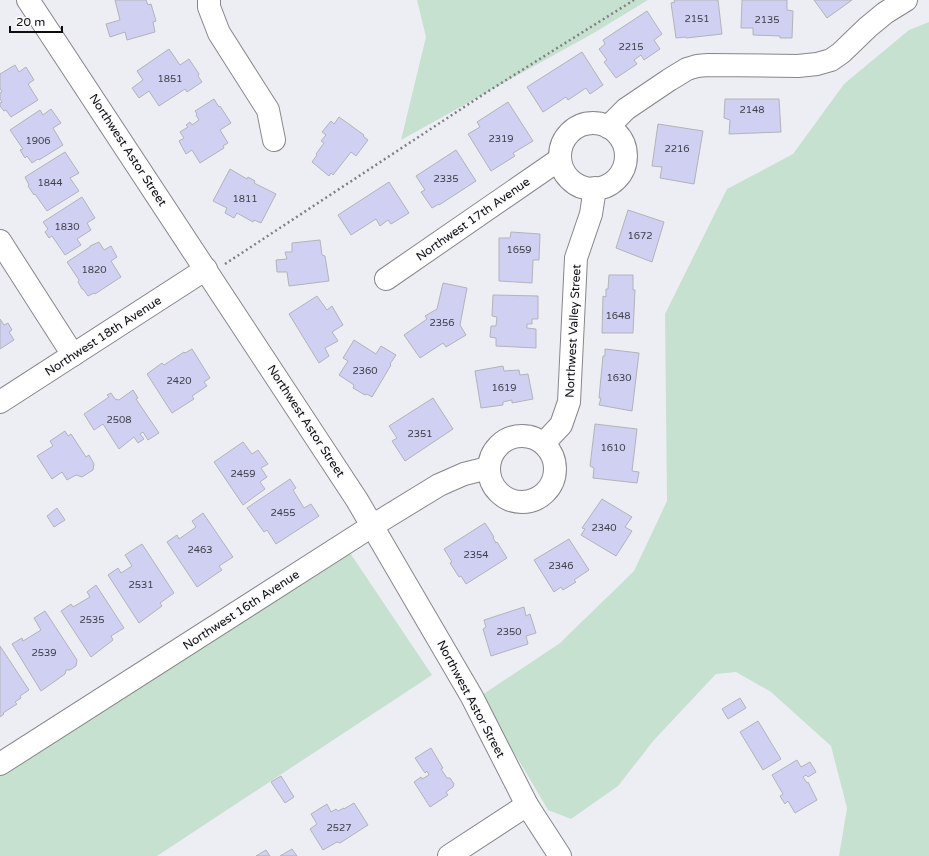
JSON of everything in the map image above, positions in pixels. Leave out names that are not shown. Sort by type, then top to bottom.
[{"type":"street","name":"Northwest Astor Street","points":[[28,0],[358,500],[472,697],[527,805],[560,856]]},
{"type":"street","points":[[209,0],[209,7],[219,33],[268,110],[274,140]]},
{"type":"street","points":[[608,127],[626,109],[668,80],[697,66],[798,66],[817,64],[831,60],[841,53],[868,26],[906,0]]},
{"type":"street","points":[[585,124],[602,124],[608,127],[621,139],[625,150],[625,162],[623,168],[616,178],[606,185],[595,188],[582,187],[572,181],[564,171],[560,159],[563,142],[574,129],[585,124]]},
{"type":"street","name":"Northwest 17th Avenue","points":[[386,279],[560,159]]},
{"type":"street","name":"Northwest Valley Street","points":[[544,444],[561,425],[569,402],[576,258],[591,214],[595,188]]},
{"type":"street","points":[[0,241],[73,355]]},
{"type":"street","name":"Northwest 18th Avenue","points":[[0,402],[208,271]]},
{"type":"street","points":[[527,436],[536,438],[549,450],[553,457],[555,474],[548,489],[535,499],[519,502],[503,496],[497,491],[492,484],[488,468],[490,458],[494,450],[501,443],[509,438],[527,436]]},
{"type":"street","name":"Northwest 16th Avenue","points":[[0,764],[372,526],[439,486],[464,474],[488,468]]},
{"type":"street","points":[[449,856],[527,805]]},
{"type":"path","points":[[208,271],[487,92],[634,0]]},
{"type":"green space","points":[[417,0],[648,0],[592,34],[401,140],[426,37]]},
{"type":"green space","points":[[929,22],[929,856],[839,856],[847,808],[831,746],[771,692],[736,672],[716,674],[654,740],[618,786],[571,819],[548,810],[479,697],[560,643],[634,571],[667,501],[665,314],[727,189],[793,154],[844,84],[909,30]]},
{"type":"green space","points":[[348,550],[432,675],[157,856],[0,856],[0,770]]},
{"type":"building","points":[[115,0],[146,0],[148,5],[151,4],[156,21],[153,22],[155,32],[127,40],[125,32],[110,37],[106,24],[120,20]]},
{"type":"building","points":[[674,0],[718,0],[722,34],[676,38],[671,3],[675,2]]},
{"type":"building","points":[[742,0],[787,0],[787,10],[793,11],[792,38],[753,35],[753,28],[741,28]]},
{"type":"building","points":[[814,0],[852,0],[827,18]]},
{"type":"building","points":[[647,11],[662,34],[654,40],[660,49],[644,60],[641,55],[634,60],[637,64],[616,78],[604,62],[607,60],[599,49],[605,44],[603,40]]},
{"type":"building","points":[[169,49],[180,65],[189,59],[199,74],[198,76],[202,82],[187,92],[185,89],[159,106],[149,91],[139,98],[132,88],[143,80],[137,71]]},
{"type":"building","points":[[582,52],[603,85],[590,94],[586,88],[568,100],[566,97],[543,112],[527,87]]},
{"type":"building","points":[[15,65],[19,72],[26,67],[34,80],[28,84],[38,100],[11,117],[6,110],[4,111],[0,106],[0,103],[2,102],[0,99],[0,93],[2,92],[0,88],[0,74]]},
{"type":"building","points":[[214,99],[231,123],[220,130],[228,143],[223,146],[224,148],[200,163],[192,150],[186,154],[179,141],[184,138],[180,132],[188,127],[186,125],[190,122],[192,125],[199,120],[195,111]]},
{"type":"building","points":[[725,99],[779,99],[781,132],[729,134],[730,120],[724,118]]},
{"type":"building","points":[[508,102],[533,141],[513,153],[515,156],[491,171],[468,134],[480,127],[477,122]]},
{"type":"building","points":[[51,109],[61,123],[53,128],[63,145],[32,163],[27,156],[25,158],[20,150],[23,149],[10,130],[40,110],[43,115]]},
{"type":"building","points":[[339,117],[364,135],[363,136],[368,140],[356,156],[351,152],[333,175],[331,173],[329,176],[312,162],[324,143],[321,141],[326,135],[322,132],[331,121],[334,124]]},
{"type":"building","points":[[658,124],[703,131],[694,184],[660,178],[662,167],[652,166]]},
{"type":"building","points":[[456,150],[476,181],[432,208],[421,192],[425,190],[416,176]]},
{"type":"building","points":[[65,152],[79,173],[70,178],[79,191],[47,211],[28,186],[29,185],[25,177]]},
{"type":"building","points":[[230,169],[247,179],[248,177],[255,181],[254,183],[276,194],[261,223],[254,220],[253,222],[237,213],[234,218],[225,213],[227,208],[213,201]]},
{"type":"building","points":[[389,182],[409,213],[391,224],[388,220],[380,226],[376,219],[351,235],[338,215]]},
{"type":"building","points":[[82,197],[95,218],[87,223],[91,230],[77,239],[81,245],[65,255],[52,236],[49,238],[45,232],[48,229],[43,222]]},
{"type":"building","points":[[628,210],[664,222],[652,262],[616,248]]},
{"type":"building","points":[[511,232],[540,234],[539,260],[533,260],[532,283],[499,281],[499,238],[510,238]]},
{"type":"building","points":[[320,240],[322,255],[325,256],[329,281],[289,286],[287,272],[277,272],[276,260],[287,259],[285,252],[292,252],[292,243]]},
{"type":"building","points":[[99,242],[104,250],[111,246],[117,257],[111,261],[121,277],[95,294],[94,293],[88,296],[82,289],[78,282],[79,280],[67,262],[90,246]]},
{"type":"building","points":[[609,275],[633,275],[633,290],[635,290],[633,333],[602,333],[603,296],[606,297]]},
{"type":"building","points":[[443,283],[467,288],[460,325],[466,335],[446,347],[443,343],[420,358],[404,335],[427,319],[425,316],[437,309]]},
{"type":"building","points":[[493,295],[538,296],[538,319],[532,319],[532,324],[527,324],[527,328],[536,329],[536,348],[496,346],[496,338],[490,337],[491,326],[496,326],[497,317],[492,316]]},
{"type":"building","points":[[317,296],[327,310],[332,306],[343,325],[332,332],[338,341],[325,348],[329,356],[319,363],[289,314]]},
{"type":"building","points":[[0,319],[4,325],[8,323],[12,330],[9,332],[14,340],[0,349]]},
{"type":"building","points":[[354,340],[376,354],[381,346],[396,355],[372,397],[353,388],[354,385],[339,375],[348,361],[343,358]]},
{"type":"building","points":[[192,349],[210,378],[204,382],[207,386],[192,396],[194,399],[172,413],[147,374],[162,363],[164,365],[184,352],[185,353]]},
{"type":"building","points":[[605,349],[639,353],[632,411],[599,405],[601,398],[599,398],[603,356],[605,356]]},
{"type":"building","points":[[503,366],[504,371],[519,370],[520,375],[528,374],[533,399],[512,403],[512,400],[503,402],[503,405],[481,408],[475,371]]},
{"type":"building","points":[[133,390],[138,398],[136,399],[159,433],[148,440],[143,432],[140,434],[144,439],[138,443],[134,437],[119,449],[103,424],[94,430],[84,414],[109,397],[107,395],[111,393],[115,399],[119,400]]},
{"type":"building","points":[[433,398],[453,429],[405,461],[392,441],[397,438],[389,426]]},
{"type":"building","points":[[595,424],[637,429],[632,471],[639,472],[637,483],[593,478],[594,468],[590,466]]},
{"type":"building","points":[[65,431],[68,436],[71,434],[86,457],[89,455],[94,464],[93,470],[82,477],[76,475],[67,480],[62,472],[52,479],[37,456],[53,446],[50,441]]},
{"type":"building","points":[[243,442],[252,454],[258,450],[268,464],[261,468],[267,477],[260,482],[265,489],[243,505],[214,462]]},
{"type":"building","points":[[290,479],[296,488],[293,490],[304,508],[311,504],[319,516],[276,544],[267,530],[264,532],[247,508]]},
{"type":"building","points":[[602,499],[632,517],[625,527],[632,531],[616,556],[581,535],[585,529],[582,528]]},
{"type":"building","points":[[57,508],[65,520],[54,527],[47,516]]},
{"type":"building","points":[[203,513],[233,557],[219,566],[222,570],[197,587],[167,542],[177,535],[179,539],[196,527],[192,521]]},
{"type":"building","points":[[485,523],[496,543],[497,542],[507,558],[466,584],[461,576],[459,577],[450,563],[452,562],[444,549]]},
{"type":"building","points":[[569,539],[589,570],[574,580],[576,582],[563,590],[561,587],[554,592],[534,560]]},
{"type":"building","points":[[142,544],[174,593],[160,603],[162,606],[139,623],[108,575],[118,568],[121,573],[132,566],[125,555]]},
{"type":"building","points":[[96,585],[124,628],[111,636],[113,640],[91,657],[61,611],[71,604],[73,607],[90,597],[87,592]]},
{"type":"building","points":[[524,607],[526,616],[530,614],[536,633],[526,636],[528,644],[491,656],[483,629],[486,627],[484,620]]},
{"type":"building","points":[[45,611],[77,660],[76,666],[70,670],[66,670],[65,674],[41,691],[12,644],[22,638],[23,641],[41,630],[34,618]]},
{"type":"building","points":[[0,646],[29,690],[20,696],[21,698],[15,702],[17,704],[3,713],[4,714],[0,717]]},
{"type":"building","points":[[740,698],[746,708],[728,719],[722,709]]},
{"type":"building","points":[[758,721],[781,759],[763,770],[740,732]]},
{"type":"building","points":[[431,748],[443,768],[441,769],[447,778],[450,778],[454,784],[453,787],[446,792],[448,795],[430,807],[414,782],[421,777],[422,779],[429,775],[427,771],[425,773],[415,758]]},
{"type":"building","points":[[797,760],[801,767],[810,762],[816,772],[808,777],[806,775],[803,777],[807,783],[808,782],[817,800],[795,813],[788,801],[785,804],[780,796],[783,794],[772,775]]},
{"type":"building","points":[[281,776],[294,797],[285,803],[271,782]]},
{"type":"building","points":[[354,803],[368,825],[340,843],[337,842],[323,850],[310,829],[317,824],[311,814],[327,804],[331,812],[336,809],[338,811],[344,809]]},
{"type":"building","points":[[292,849],[297,856],[280,856]]},
{"type":"building","points":[[266,850],[270,856],[256,856]]}]
